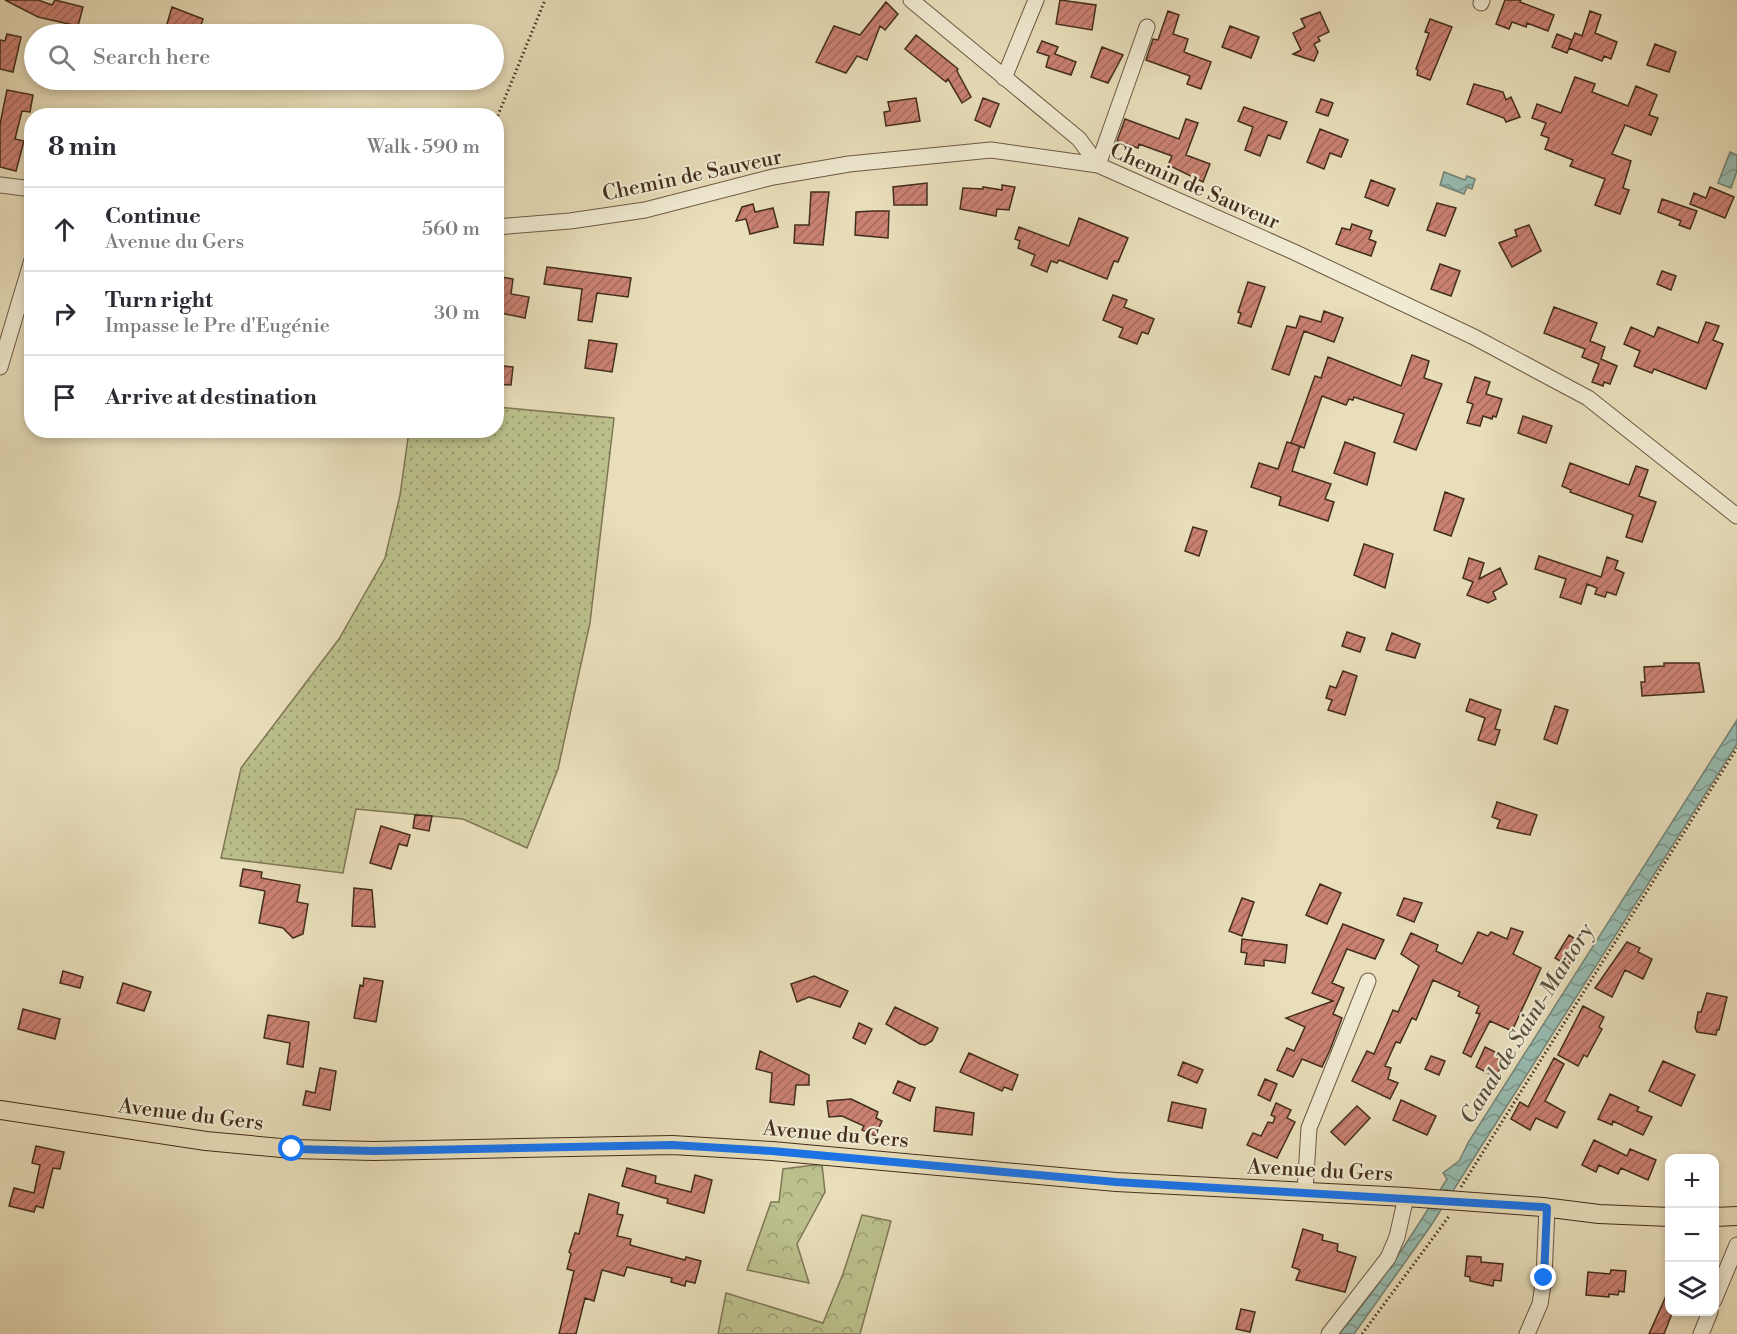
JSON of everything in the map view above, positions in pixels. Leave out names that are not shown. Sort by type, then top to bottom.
[{"type":"main road","name":"Avenue du Gers","points":[[0,1110],[206,1141],[292,1149],[374,1151],[672,1145],[784,1152],[1116,1182],[1406,1197],[1599,1214],[1665,1217]]},
{"type":"main road","points":[[1719,1217],[1737,1216]]},
{"type":"street","points":[[911,0],[1079,139],[1098,165]]},
{"type":"street","points":[[1005,78],[1036,0]]},
{"type":"street","points":[[1098,165],[1147,27]]},
{"type":"street","name":"Chemin de Sauveur","points":[[504,226],[570,221],[645,210],[773,177],[849,164],[991,150],[1098,165],[1294,252],[1464,332],[1588,398],[1737,516]]},
{"type":"street","points":[[0,185],[24,188]]},
{"type":"street","points":[[0,367],[24,287]]},
{"type":"street","points":[[1305,1191],[1310,1128],[1368,981]]},
{"type":"street","points":[[1329,1334],[1388,1258],[1397,1237],[1406,1197]]},
{"type":"street","points":[[1527,1334],[1540,1304],[1547,1208]]},
{"type":"street","points":[[1719,1288],[1737,1245]]},
{"type":"street","points":[[1701,1334],[1708,1316]]},
{"type":"path","points":[[501,108],[545,0]]},
{"type":"path","points":[[1362,1334],[1447,1221],[1452,1201],[1524,1083],[1737,748]]},
{"type":"green space","points":[[504,408],[614,418],[590,623],[558,769],[527,848],[463,819],[356,809],[343,873],[221,858],[241,768],[339,639],[385,558],[400,495],[408,438],[504,438]]},
{"type":"green space","points":[[822,1164],[825,1192],[797,1244],[809,1283],[747,1270],[771,1202],[779,1202],[783,1169]]},
{"type":"green space","points":[[862,1215],[891,1221],[860,1334],[718,1334],[726,1293],[823,1323],[843,1274]]},
{"type":"water","points":[[1730,152],[1737,155],[1737,171],[1731,188],[1718,183]]},
{"type":"water","points":[[1444,172],[1465,180],[1467,176],[1475,179],[1472,189],[1467,187],[1464,194],[1440,185]]},
{"type":"water","points":[[1737,720],[1737,744],[1430,1227],[1354,1334],[1339,1334],[1369,1297],[1409,1239],[1447,1179],[1443,1173],[1459,1161],[1469,1141]]},
{"type":"building","points":[[5,0],[38,0],[52,5],[55,0],[83,7],[79,24],[38,17]]},
{"type":"building","points":[[1060,0],[1096,5],[1092,30],[1056,24]]},
{"type":"building","points":[[1505,0],[1521,0],[1520,2],[1554,15],[1548,31],[1527,23],[1526,27],[1512,22],[1509,29],[1496,24]]},
{"type":"building","points":[[886,2],[898,14],[885,30],[880,26],[867,60],[857,56],[846,73],[816,62],[834,26],[860,35]]},
{"type":"building","points":[[172,7],[203,19],[201,24],[167,24]]},
{"type":"building","points":[[1168,11],[1179,15],[1173,34],[1188,39],[1184,52],[1211,62],[1201,89],[1187,84],[1190,76],[1146,60],[1153,39],[1158,40]]},
{"type":"building","points":[[1590,11],[1601,15],[1595,33],[1617,42],[1611,59],[1604,56],[1602,61],[1569,48],[1575,33],[1582,36]]},
{"type":"building","points":[[1320,12],[1329,32],[1318,37],[1320,41],[1314,44],[1318,52],[1314,61],[1293,54],[1301,50],[1293,33],[1305,27],[1301,19]]},
{"type":"building","points":[[1430,19],[1452,27],[1430,80],[1417,75],[1418,70],[1416,69],[1429,33],[1425,32]]},
{"type":"building","points":[[1230,26],[1259,37],[1251,58],[1222,47]]},
{"type":"building","points":[[7,34],[21,37],[13,72],[0,69],[0,40],[5,41]]},
{"type":"building","points":[[1557,34],[1572,40],[1567,53],[1552,47]]},
{"type":"building","points":[[916,35],[958,69],[971,97],[962,103],[948,79],[946,82],[905,49]]},
{"type":"building","points":[[1042,41],[1058,47],[1055,54],[1076,62],[1071,75],[1046,67],[1049,56],[1037,52]]},
{"type":"building","points":[[1655,44],[1676,52],[1669,72],[1647,65]]},
{"type":"building","points":[[1102,47],[1123,55],[1108,83],[1091,77]]},
{"type":"building","points":[[1575,77],[1595,84],[1592,92],[1628,106],[1636,86],[1657,95],[1649,115],[1658,118],[1651,135],[1625,125],[1612,154],[1631,161],[1623,188],[1629,190],[1620,214],[1595,205],[1605,179],[1570,166],[1573,160],[1545,149],[1549,138],[1541,135],[1546,123],[1532,118],[1537,104],[1561,113]]},
{"type":"building","points":[[1474,84],[1503,92],[1506,100],[1511,97],[1520,117],[1506,122],[1504,118],[1467,104]]},
{"type":"building","points":[[7,90],[33,95],[31,108],[24,108],[24,111],[22,111],[15,139],[24,141],[16,171],[0,167],[0,124]]},
{"type":"building","points":[[916,98],[920,121],[886,126],[884,112],[890,111],[888,102]]},
{"type":"building","points":[[983,98],[999,104],[990,127],[975,120]]},
{"type":"building","points":[[1321,99],[1333,103],[1328,116],[1316,112]]},
{"type":"building","points":[[1244,107],[1287,122],[1280,139],[1268,135],[1260,156],[1245,150],[1253,127],[1238,121]]},
{"type":"building","points":[[1125,119],[1179,139],[1186,119],[1198,123],[1186,155],[1210,164],[1203,182],[1168,165],[1172,156],[1139,144],[1138,148],[1117,141]]},
{"type":"building","points":[[1320,129],[1348,140],[1341,157],[1330,153],[1324,169],[1307,162]]},
{"type":"building","points":[[1371,180],[1395,189],[1388,206],[1365,197]]},
{"type":"building","points":[[927,183],[927,205],[894,205],[893,187]]},
{"type":"building","points":[[1002,185],[1015,187],[1009,210],[997,209],[996,216],[960,209],[963,188],[983,189],[983,187],[1002,190]]},
{"type":"building","points":[[1710,187],[1734,197],[1725,218],[1690,204],[1694,193],[1706,198]]},
{"type":"building","points":[[811,192],[829,192],[823,245],[794,243],[795,225],[809,225]]},
{"type":"building","points":[[1662,199],[1697,211],[1690,229],[1679,225],[1681,221],[1658,212]]},
{"type":"building","points":[[1437,203],[1456,208],[1445,236],[1427,230]]},
{"type":"building","points":[[753,204],[755,212],[773,208],[778,227],[750,234],[746,219],[736,221],[742,207]]},
{"type":"building","points":[[889,211],[888,238],[855,235],[856,212]]},
{"type":"building","points":[[1079,218],[1128,238],[1118,262],[1114,261],[1107,279],[1059,260],[1057,263],[1051,261],[1047,272],[1031,265],[1035,255],[1018,248],[1020,241],[1015,239],[1019,227],[1069,246]]},
{"type":"building","points":[[1352,224],[1372,231],[1369,239],[1376,242],[1371,256],[1336,244],[1342,228],[1350,230]]},
{"type":"building","points":[[1529,225],[1541,251],[1512,267],[1499,243],[1517,236],[1515,230]]},
{"type":"building","points":[[1440,264],[1460,271],[1451,296],[1431,289]]},
{"type":"building","points":[[547,267],[631,278],[628,297],[597,293],[592,322],[578,320],[582,289],[544,284]]},
{"type":"building","points":[[1662,271],[1676,276],[1671,290],[1657,284]]},
{"type":"building","points":[[504,277],[513,279],[511,294],[529,297],[525,318],[504,314]]},
{"type":"building","points":[[1248,282],[1265,287],[1251,327],[1238,323],[1241,313],[1238,312]]},
{"type":"building","points":[[1113,295],[1127,300],[1124,307],[1154,319],[1148,334],[1142,332],[1137,344],[1119,337],[1123,328],[1103,320]]},
{"type":"building","points":[[1554,307],[1597,323],[1590,341],[1605,347],[1601,359],[1617,366],[1610,384],[1604,382],[1603,386],[1592,382],[1599,364],[1582,357],[1585,349],[1544,333]]},
{"type":"building","points":[[1324,311],[1343,318],[1334,342],[1304,331],[1289,375],[1272,369],[1287,326],[1296,328],[1300,316],[1321,322]]},
{"type":"building","points":[[1706,322],[1719,326],[1713,340],[1723,344],[1706,389],[1654,369],[1652,373],[1634,366],[1640,351],[1624,344],[1631,327],[1654,337],[1658,327],[1698,343]]},
{"type":"building","points":[[589,340],[617,344],[612,372],[585,368]]},
{"type":"building","points":[[1412,355],[1429,361],[1424,378],[1442,384],[1416,450],[1394,442],[1404,414],[1354,397],[1353,400],[1349,399],[1346,405],[1322,396],[1304,448],[1291,443],[1315,376],[1321,378],[1328,357],[1401,386]]},
{"type":"building","points":[[504,366],[513,367],[511,385],[504,385]]},
{"type":"building","points":[[1475,377],[1490,382],[1486,394],[1502,399],[1496,417],[1493,416],[1492,419],[1483,416],[1480,426],[1467,423],[1473,404],[1467,402]]},
{"type":"building","points":[[1523,416],[1552,426],[1546,443],[1518,433]]},
{"type":"building","points":[[1287,442],[1300,446],[1292,471],[1331,484],[1325,499],[1334,502],[1328,521],[1279,505],[1281,497],[1251,487],[1259,463],[1278,469]]},
{"type":"building","points":[[1345,442],[1375,453],[1367,485],[1334,473]]},
{"type":"building","points":[[1570,463],[1629,485],[1636,466],[1648,470],[1639,496],[1656,502],[1642,542],[1626,537],[1633,515],[1570,492],[1571,490],[1562,486]]},
{"type":"building","points":[[1445,492],[1464,499],[1451,536],[1434,530]]},
{"type":"building","points":[[1193,527],[1207,531],[1199,556],[1185,551]]},
{"type":"building","points":[[1364,544],[1393,554],[1385,588],[1354,575]]},
{"type":"building","points":[[1539,556],[1601,577],[1607,557],[1618,561],[1615,569],[1624,573],[1616,595],[1607,592],[1605,597],[1595,594],[1597,588],[1587,584],[1581,604],[1560,597],[1566,579],[1535,569]]},
{"type":"building","points":[[1469,558],[1484,563],[1479,579],[1500,568],[1507,584],[1493,592],[1496,599],[1488,603],[1467,595],[1473,582],[1463,578]]},
{"type":"building","points":[[1347,632],[1365,638],[1360,652],[1342,646]]},
{"type":"building","points":[[1392,633],[1420,644],[1415,658],[1386,650]]},
{"type":"building","points":[[1664,663],[1699,663],[1704,692],[1642,696],[1641,682],[1645,682],[1644,667],[1664,666]]},
{"type":"building","points":[[1343,671],[1357,676],[1345,715],[1328,710],[1332,700],[1326,698],[1330,686],[1336,688]]},
{"type":"building","points":[[1470,699],[1501,710],[1495,729],[1500,730],[1495,745],[1478,740],[1485,718],[1466,711]]},
{"type":"building","points":[[1555,706],[1568,710],[1557,744],[1544,739]]},
{"type":"building","points":[[1497,802],[1537,815],[1530,835],[1497,828],[1500,820],[1492,817]]},
{"type":"building","points":[[415,815],[432,816],[429,831],[413,828]]},
{"type":"building","points":[[381,826],[410,835],[407,846],[399,844],[391,869],[370,863]]},
{"type":"building","points":[[243,869],[262,872],[261,878],[300,885],[297,902],[308,904],[303,934],[293,938],[283,928],[259,923],[265,891],[240,886]]},
{"type":"building","points":[[1320,884],[1341,893],[1327,924],[1306,915]]},
{"type":"building","points":[[354,888],[372,890],[375,927],[352,926]]},
{"type":"building","points":[[1242,898],[1254,902],[1242,936],[1229,931]]},
{"type":"building","points":[[1404,898],[1422,903],[1414,922],[1397,915]]},
{"type":"building","points":[[1343,924],[1384,940],[1375,959],[1347,949],[1332,983],[1344,988],[1333,1014],[1342,1018],[1330,1050],[1322,1067],[1302,1059],[1293,1077],[1277,1070],[1287,1048],[1294,1051],[1305,1027],[1286,1018],[1333,1001],[1312,993]]},
{"type":"building","points":[[1511,928],[1523,932],[1513,954],[1541,968],[1512,1031],[1490,1021],[1471,1057],[1463,1053],[1480,1014],[1476,1013],[1479,1006],[1458,996],[1460,992],[1433,980],[1416,1020],[1412,1018],[1400,1043],[1396,1042],[1385,1066],[1391,1068],[1388,1079],[1398,1083],[1390,1099],[1352,1081],[1367,1051],[1374,1054],[1393,1010],[1398,1012],[1419,966],[1401,954],[1411,933],[1438,945],[1436,951],[1462,964],[1478,932],[1488,936],[1491,932],[1507,939]]},
{"type":"building","points":[[1569,935],[1582,943],[1568,966],[1555,958]]},
{"type":"building","points":[[1242,939],[1287,945],[1285,963],[1264,960],[1264,966],[1245,964],[1247,953],[1241,952]]},
{"type":"building","points":[[1627,942],[1640,948],[1638,952],[1652,959],[1643,979],[1625,970],[1612,997],[1595,988]]},
{"type":"building","points":[[63,971],[83,977],[80,988],[60,983]]},
{"type":"building","points":[[814,976],[848,991],[840,1007],[809,997],[797,1002],[791,984]]},
{"type":"building","points":[[364,978],[383,981],[376,1022],[354,1018],[360,985],[363,986]]},
{"type":"building","points":[[123,983],[151,992],[144,1011],[117,1003]]},
{"type":"building","points":[[1707,993],[1727,997],[1716,1035],[1697,1032],[1695,1028],[1698,1012],[1701,1012]]},
{"type":"building","points":[[1583,1006],[1604,1017],[1599,1027],[1602,1029],[1587,1057],[1584,1055],[1578,1066],[1558,1055]]},
{"type":"building","points":[[895,1007],[938,1028],[932,1041],[925,1045],[920,1044],[886,1024]]},
{"type":"building","points":[[23,1009],[60,1019],[55,1039],[18,1029]]},
{"type":"building","points":[[268,1015],[309,1022],[303,1067],[287,1064],[290,1043],[264,1038]]},
{"type":"building","points":[[859,1023],[872,1029],[865,1044],[853,1038]]},
{"type":"building","points":[[1485,1047],[1505,1057],[1496,1077],[1476,1067]]},
{"type":"building","points":[[760,1051],[809,1075],[809,1085],[796,1085],[794,1105],[770,1102],[772,1073],[756,1069]]},
{"type":"building","points":[[969,1053],[1018,1075],[1012,1090],[1004,1087],[1002,1091],[960,1072]]},
{"type":"building","points":[[1431,1056],[1445,1061],[1439,1075],[1425,1069]]},
{"type":"building","points":[[1554,1058],[1564,1064],[1545,1101],[1565,1112],[1557,1128],[1536,1118],[1530,1130],[1511,1119],[1520,1102],[1528,1107]]},
{"type":"building","points":[[1663,1061],[1695,1075],[1681,1106],[1649,1091]]},
{"type":"building","points":[[1183,1062],[1203,1070],[1197,1083],[1178,1075]]},
{"type":"building","points":[[320,1068],[336,1071],[330,1110],[303,1105],[306,1091],[315,1093]]},
{"type":"building","points":[[1265,1079],[1277,1084],[1270,1101],[1258,1095]]},
{"type":"building","points":[[898,1081],[915,1088],[910,1101],[893,1093]]},
{"type":"building","points":[[1610,1094],[1639,1107],[1637,1111],[1652,1117],[1643,1135],[1613,1121],[1612,1125],[1598,1119]]},
{"type":"building","points":[[851,1099],[878,1112],[876,1118],[882,1121],[875,1136],[862,1130],[864,1126],[842,1116],[829,1117],[827,1101]]},
{"type":"building","points":[[1401,1100],[1436,1116],[1427,1135],[1393,1120]]},
{"type":"building","points":[[1172,1102],[1206,1109],[1202,1128],[1168,1121]]},
{"type":"building","points":[[1276,1103],[1291,1110],[1287,1118],[1295,1122],[1277,1158],[1247,1145],[1253,1133],[1261,1136],[1268,1122],[1273,1123],[1275,1117],[1271,1115]]},
{"type":"building","points":[[1357,1106],[1370,1118],[1345,1145],[1331,1132]]},
{"type":"building","points":[[936,1107],[974,1113],[972,1135],[934,1131]]},
{"type":"building","points":[[1594,1140],[1627,1156],[1630,1149],[1656,1160],[1648,1180],[1621,1168],[1618,1174],[1599,1165],[1596,1172],[1582,1165]]},
{"type":"building","points":[[36,1146],[64,1152],[60,1169],[53,1168],[43,1208],[36,1206],[34,1212],[9,1206],[14,1188],[34,1193],[40,1165],[32,1163]]},
{"type":"building","points":[[627,1168],[656,1176],[655,1183],[691,1192],[695,1175],[712,1180],[704,1213],[667,1203],[668,1199],[622,1186]]},
{"type":"building","points":[[589,1194],[619,1203],[617,1214],[623,1215],[617,1236],[631,1239],[630,1245],[685,1260],[686,1257],[701,1261],[695,1283],[686,1281],[685,1286],[671,1282],[672,1278],[627,1267],[624,1276],[602,1270],[594,1301],[585,1298],[576,1334],[559,1334],[574,1271],[567,1269],[571,1254],[569,1252],[575,1233],[579,1234]]},
{"type":"building","points":[[1303,1229],[1323,1235],[1322,1240],[1338,1244],[1337,1251],[1356,1257],[1345,1292],[1296,1280],[1300,1270],[1292,1267]]},
{"type":"building","points":[[1467,1256],[1481,1257],[1481,1262],[1503,1264],[1501,1281],[1494,1280],[1493,1286],[1470,1281],[1470,1277],[1465,1276]]},
{"type":"building","points":[[1611,1270],[1626,1271],[1624,1292],[1619,1291],[1618,1295],[1609,1294],[1609,1297],[1586,1295],[1588,1272],[1610,1274]]},
{"type":"building","points":[[1665,1298],[1665,1316],[1671,1316],[1664,1334],[1649,1334]]},
{"type":"building","points":[[1241,1309],[1255,1312],[1250,1332],[1236,1329]]},
{"type":"route","points":[[292,1149],[374,1151],[672,1145],[772,1151],[1116,1182],[1305,1191],[1543,1207],[1547,1208],[1544,1278]]},
{"type":"water label","name":"Canal de Saint-Martory","points":[[1526,1023]]}]
